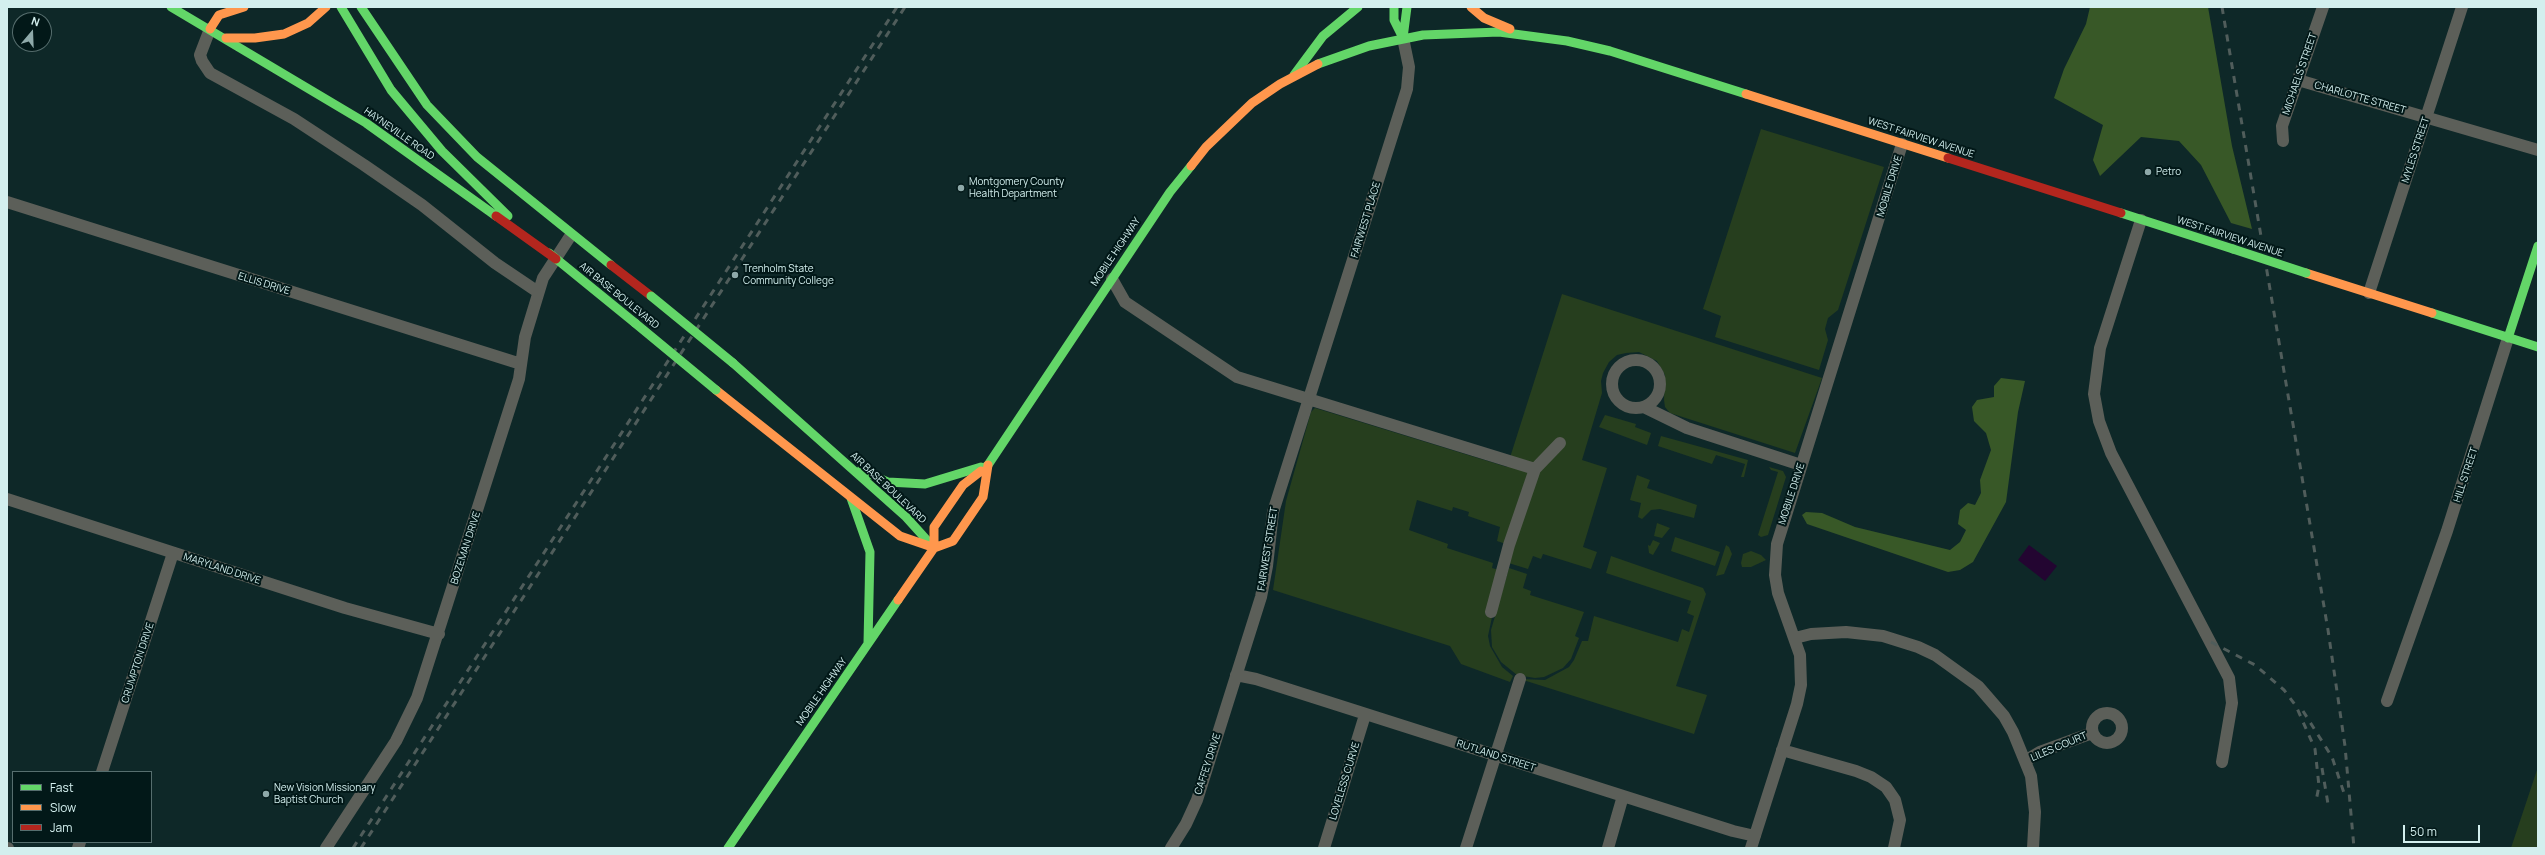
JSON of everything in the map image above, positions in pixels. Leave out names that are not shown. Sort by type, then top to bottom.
[{"type":"main road","name":"HAYNEVILLE ROAD","points":[[171,7],[366,123],[556,259]]},
{"type":"main road","points":[[210,29],[219,15],[244,7]]},
{"type":"main road","points":[[224,38],[255,38],[284,34],[308,23],[326,7]]},
{"type":"main road","name":"AIR BASE BOULEVARD","points":[[341,7],[358,38],[391,90],[442,152],[516,224],[556,259],[716,390],[900,536],[934,548]]},
{"type":"main road","name":"AIR BASE BOULEVARD","points":[[361,7],[428,105],[477,157],[572,235],[651,296],[733,363],[906,517],[934,548]]},
{"type":"main road","points":[[1292,78],[1323,36],[1358,7]]},
{"type":"main road","points":[[1394,7],[1394,20],[1403,38]]},
{"type":"main road","points":[[1403,38],[1407,7]]},
{"type":"main road","points":[[1471,7],[1484,18],[1520,34]]},
{"type":"main road","name":"WEST FAIRVIEW AVENUE","points":[[1292,78],[1319,64],[1358,50],[1403,38],[1469,31],[1520,34],[1567,41],[1610,51],[2538,347]]},
{"type":"main road","name":"MOBILE HIGHWAY","points":[[728,848],[934,548],[934,527],[963,485],[988,465],[1170,192],[1206,147],[1252,104],[1292,78]]},
{"type":"main road","name":"HILL STREET","points":[[2508,338],[2538,246]]},
{"type":"main road","points":[[835,454],[868,475],[888,482],[906,484],[925,484],[988,465]]},
{"type":"main road","name":"MOBILE HIGHWAY","points":[[934,548],[953,541],[982,497],[988,465]]},
{"type":"main road","points":[[850,496],[870,552],[871,569],[868,644]]},
{"type":"street","name":"MICHAELS STREET","points":[[2283,142],[2282,126],[2323,7]]},
{"type":"street","name":"MYLES STREET","points":[[2369,293],[2462,7]]},
{"type":"street","points":[[210,29],[200,55],[210,73],[294,119],[364,165],[422,205],[495,263],[538,292]]},
{"type":"street","name":"FAIRWEST PLACE","points":[[1309,400],[1407,89],[1409,67],[1403,38]]},
{"type":"street","name":"CHARLOTTE STREET","points":[[2298,80],[2538,150]]},
{"type":"street","name":"MOBILE DRIVE","points":[[1751,848],[1801,685],[1800,655],[1778,594],[1776,560],[1781,529],[1902,144]]},
{"type":"street","name":"ELLIS DRIVE","points":[[7,202],[521,364]]},
{"type":"street","points":[[2141,220],[2100,348],[2094,394],[2099,421],[2111,453],[2228,678],[2232,703],[2222,762]]},
{"type":"street","name":"BOZEMAN DRIVE","points":[[326,848],[405,724],[417,698],[439,634],[519,379],[525,337],[538,292],[543,278],[572,235]]},
{"type":"street","points":[[1112,279],[1125,302],[1232,375],[1535,469]]},
{"type":"street","name":"HILL STREET","points":[[2387,702],[2448,531],[2508,338]]},
{"type":"street","points":[[1644,408],[1653,402],[1659,394],[1661,384],[1659,374],[1653,366],[1644,360],[1634,359],[1624,362],[1616,369],[1612,379],[1612,389],[1616,398],[1624,405],[1634,408],[1644,408],[1687,428],[1801,465]]},
{"type":"street","name":"FAIRWEST STREET","points":[[1236,675],[1261,597],[1267,566],[1273,512],[1309,400]]},
{"type":"street","points":[[1492,612],[1509,544],[1535,469],[1560,443]]},
{"type":"street","name":"MARYLAND DRIVE","points":[[7,499],[174,553],[439,634]]},
{"type":"street","name":"CRUMPTON DRIVE","points":[[102,771],[174,553]]},
{"type":"street","points":[[1795,638],[1830,632],[1865,633],[1903,642],[1935,655],[1964,674],[1992,701],[2013,732],[2025,761],[2030,776],[2035,812],[2033,848]]},
{"type":"street","name":"RUTLAND STREET","points":[[1236,675],[1365,714],[1732,831],[1755,836]]},
{"type":"street","name":"CAFFEY DRIVE","points":[[1171,848],[1186,824],[1197,800],[1236,675]]},
{"type":"street","points":[[1466,848],[1520,679]]},
{"type":"street","name":"LOVELESS CURVE","points":[[1324,848],[1365,714]]},
{"type":"street","name":"LILES COURT","points":[[2025,761],[2040,752],[2092,732]]},
{"type":"street","points":[[1782,750],[1856,771],[1871,777],[1886,787],[1895,800],[1900,820],[1894,848]]},
{"type":"street","points":[[1608,848],[1623,796]]},
{"type":"green space","points":[[2090,7],[2208,7],[2232,146],[2252,229],[2231,223],[2201,165],[2179,141],[2141,137],[2100,176],[2093,160],[2103,125],[2054,98],[2064,69],[2086,24]]},
{"type":"green space","points":[[1761,129],[1884,167],[1838,310],[1828,318],[1825,329],[1828,340],[1819,370],[1715,337],[1721,316],[1703,309]]},
{"type":"green space","points":[[1562,294],[1822,378],[1795,453],[1670,413],[1665,407],[1664,400],[1665,375],[1657,361],[1639,352],[1626,353],[1617,355],[1609,362],[1603,373],[1601,381],[1602,393],[1582,460],[1607,468],[1583,547],[1597,552],[1591,569],[1543,554],[1541,559],[1533,556],[1528,569],[1502,561],[1509,545],[1497,541],[1500,527],[1468,516],[1469,512],[1453,507],[1452,511],[1417,500],[1409,530],[1448,544],[1447,548],[1493,563],[1492,568],[1499,570],[1485,614],[1492,617],[1488,636],[1490,646],[1502,667],[1513,676],[1510,682],[1461,664],[1450,646],[1273,590],[1286,501],[1311,412],[1315,408],[1507,467]]},
{"type":"green space","points":[[2001,378],[2025,381],[2018,412],[2006,502],[1973,562],[1960,570],[1948,572],[1807,524],[1802,515],[1806,512],[1822,513],[1855,527],[1950,550],[1960,542],[1966,530],[1958,524],[1960,510],[1968,503],[1975,505],[1981,493],[1980,480],[1991,450],[1986,433],[1974,421],[1972,407],[1977,400],[1994,397],[1994,386]]},
{"type":"green space","points":[[1605,415],[1636,424],[1635,427],[1651,433],[1647,445],[1599,427]]},
{"type":"green space","points":[[1661,436],[1748,460],[1744,477],[1741,477],[1745,464],[1716,455],[1712,464],[1658,446]]},
{"type":"green space","points":[[1769,467],[1783,471],[1786,477],[1768,535],[1761,537],[1758,535],[1778,472],[1771,470]]},
{"type":"green space","points":[[1637,475],[1650,480],[1647,488],[1697,505],[1694,518],[1660,509],[1651,510],[1642,519],[1638,517],[1641,503],[1630,500]]},
{"type":"green space","points":[[1657,523],[1670,528],[1662,538],[1654,536]]},
{"type":"green space","points":[[1675,537],[1720,552],[1715,566],[1671,551]]},
{"type":"green space","points":[[1653,540],[1660,543],[1653,555],[1649,553],[1648,545],[1650,546]]},
{"type":"green space","points":[[1726,545],[1729,547],[1732,554],[1724,574],[1716,576]]},
{"type":"green space","points":[[1751,551],[1761,555],[1766,560],[1751,567],[1742,567],[1741,563],[1743,554]]},
{"type":"green space","points":[[1611,556],[1703,588],[1706,594],[1676,686],[1707,695],[1694,734],[1520,679],[1545,680],[1569,667],[1574,660],[1582,641],[1588,641],[1594,616],[1678,642],[1682,629],[1689,632],[1694,616],[1687,613],[1691,601],[1606,573]]},
{"type":"green space","points":[[1509,568],[1527,574],[1523,588],[1531,591],[1530,595],[1584,612],[1575,636],[1579,638],[1571,659],[1563,668],[1544,677],[1535,678],[1517,675],[1501,662],[1492,647],[1491,630]]},
{"type":"green space","points":[[2538,767],[2538,848],[2511,848]]},
{"type":"shaded area","points":[[2029,545],[2057,566],[2045,581],[2018,560]]},
{"type":"railway","points":[[353,848],[897,7]]},
{"type":"railway","points":[[361,848],[905,7]]},
{"type":"railway","points":[[2222,7],[2328,630],[2345,746],[2354,848]]},
{"type":"railway","points":[[2211,642],[2255,665],[2284,690],[2296,706],[2315,749],[2319,786],[2316,801]]},
{"type":"railway","points":[[2303,711],[2332,757],[2345,796]]},
{"type":"railway","points":[[2322,768],[2328,804]]},
{"type":"traffic: fast","points":[[171,7],[366,123],[496,216]]},
{"type":"traffic: fast","points":[[341,7],[391,90],[442,151],[508,216]]},
{"type":"traffic: fast","points":[[361,7],[427,105],[477,157],[611,265]]},
{"type":"traffic: fast","points":[[1294,75],[1323,36],[1358,7]]},
{"type":"traffic: fast","points":[[1394,7],[1394,20],[1403,38]]},
{"type":"traffic: fast","points":[[1403,38],[1407,7]]},
{"type":"traffic: fast","points":[[1318,64],[1369,46],[1423,35],[1499,32],[1567,41],[1610,51],[1746,94]]},
{"type":"traffic: fast","points":[[981,471],[988,465],[1170,192],[1191,166]]},
{"type":"traffic: fast","points":[[2121,213],[2233,249]]},
{"type":"traffic: fast","points":[[2508,338],[2538,246]]},
{"type":"traffic: fast","points":[[2233,249],[2306,273]]},
{"type":"traffic: fast","points":[[549,253],[635,323]]},
{"type":"traffic: fast","points":[[651,296],[733,363]]},
{"type":"traffic: fast","points":[[2432,313],[2538,347]]},
{"type":"traffic: fast","points":[[635,323],[716,390]]},
{"type":"traffic: fast","points":[[733,363],[906,517],[934,548]]},
{"type":"traffic: fast","points":[[861,470],[888,482],[925,484],[981,467]]},
{"type":"traffic: fast","points":[[851,498],[870,552],[868,643]]},
{"type":"traffic: fast","points":[[728,848],[898,600]]},
{"type":"traffic: slow","points":[[210,29],[219,15],[244,7]]},
{"type":"traffic: slow","points":[[226,38],[255,38],[284,34],[308,23],[326,7]]},
{"type":"traffic: slow","points":[[1471,7],[1484,18],[1510,29]]},
{"type":"traffic: slow","points":[[1191,166],[1206,147],[1252,103],[1280,84],[1318,64]]},
{"type":"traffic: slow","points":[[1746,94],[1948,158]]},
{"type":"traffic: slow","points":[[2306,273],[2432,313]]},
{"type":"traffic: slow","points":[[716,390],[900,536],[932,547]]},
{"type":"traffic: slow","points":[[934,548],[953,541],[983,497],[988,465]]},
{"type":"traffic: slow","points":[[898,600],[934,548],[934,527],[963,485],[981,471]]},
{"type":"traffic: jam","points":[[1948,158],[2121,213]]},
{"type":"traffic: jam","points":[[496,216],[556,259]]},
{"type":"traffic: jam","points":[[611,265],[651,296]]},
{"type":"place","name":"Petro","points":[[2148,172]]},
{"type":"place","name":"Montgomery County Health Department","points":[[961,188]]},
{"type":"place","name":"Trenholm State Community College","points":[[735,275]]},
{"type":"place","name":"New Vision Missionary Baptist Church","points":[[266,794]]}]
